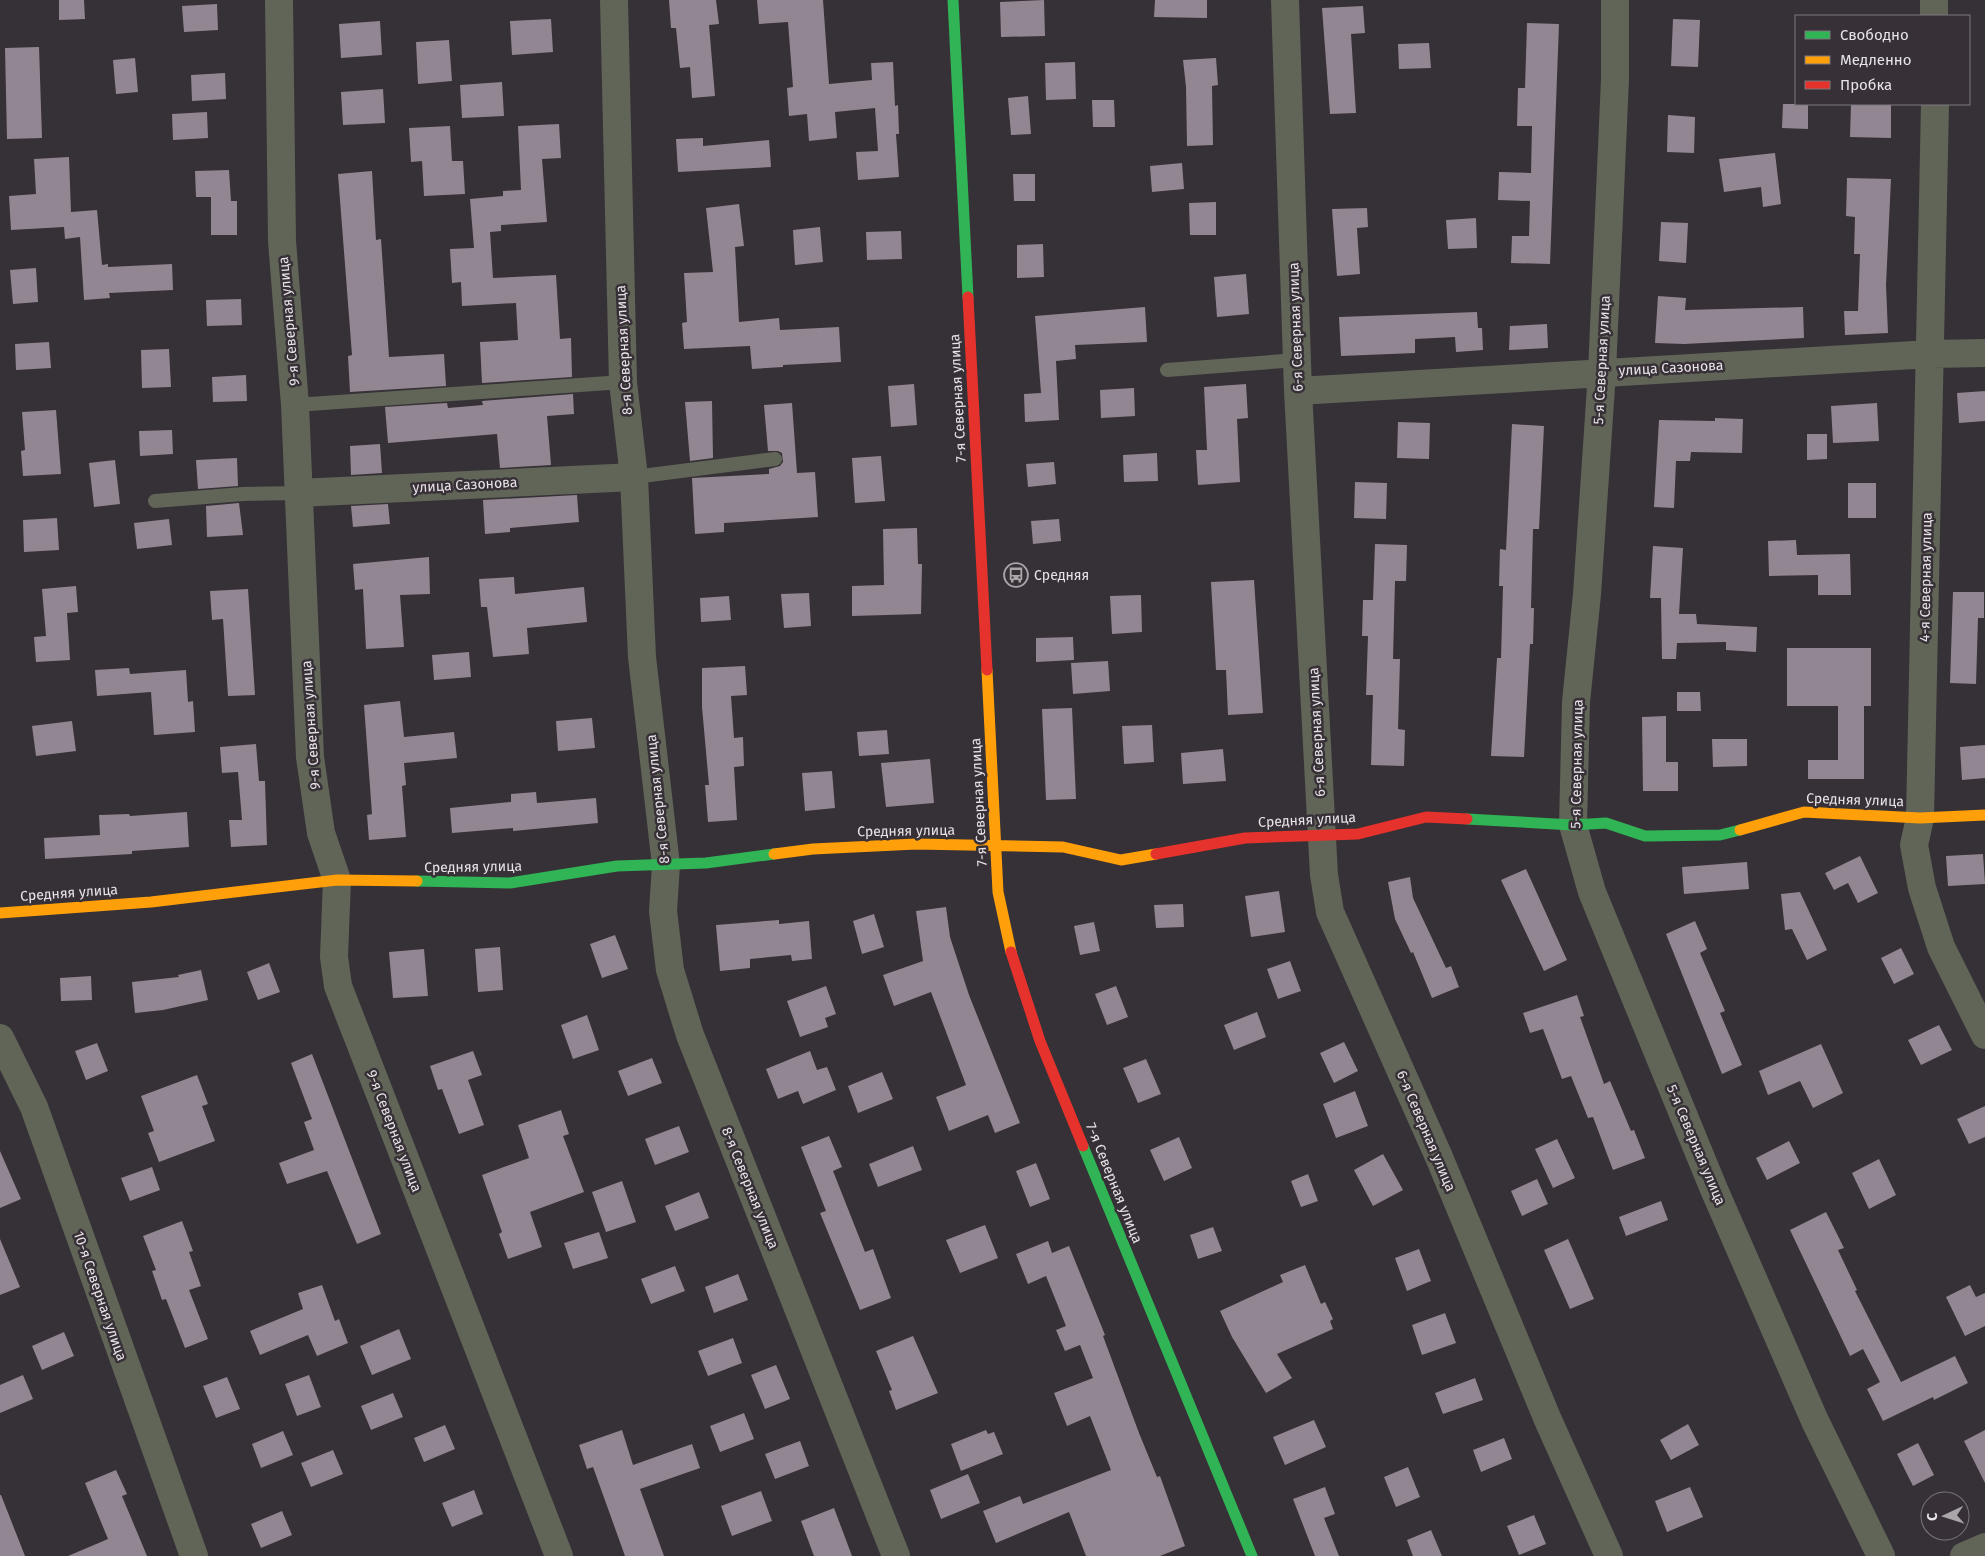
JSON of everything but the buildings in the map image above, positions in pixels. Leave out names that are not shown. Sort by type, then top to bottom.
[{"type":"street","name":"9-я Северная улица","points":[[280,0],[282,241],[295,405],[310,757],[320,833],[337,880],[334,958],[338,986],[559,1556]]},
{"type":"street","name":"8-я Северная улица","points":[[614,0],[623,382],[634,477],[642,656],[666,865],[663,911],[670,970],[690,1035],[896,1556]]},
{"type":"street","name":"7-я Северная улица","points":[[953,0],[998,892],[1003,922],[1022,989],[1055,1078],[1252,1556]]},
{"type":"street","name":"6-я Северная улица","points":[[1285,0],[1298,391],[1324,874],[1330,912],[1438,1157],[1548,1420],[1609,1556]]},
{"type":"street","name":"5-я Северная улица","points":[[1615,0],[1615,79],[1602,372],[1587,594],[1576,702],[1573,825],[1592,892],[1713,1187],[1815,1420],[1880,1556]]},
{"type":"street","points":[[1934,0],[1934,15]]},
{"type":"street","name":"4-я Северная улица","points":[[1935,105],[1920,818],[1914,845],[1922,888],[1941,947],[1985,1035]]},
{"type":"street","name":"улица Сазонова","points":[[1298,391],[1602,372],[1931,354],[1985,353]]},
{"type":"street","name":"улица Сазонова","points":[[298,493],[634,477]]},
{"type":"street","name":"Средняя улица","points":[[0,913],[151,902],[337,880],[510,884],[617,866],[706,863],[813,849],[916,844],[996,844],[1063,848],[1121,860],[1245,838],[1358,834],[1426,817],[1573,825],[1606,823],[1645,836],[1720,835],[1804,812],[1920,818],[1985,815]]},
{"type":"street","name":"10-я Северная улица","points":[[0,1038],[34,1107],[194,1556]]},
{"type":"street","points":[[1964,1556],[1985,1547]]},
{"type":"lane","points":[[1167,370],[1297,360]]},
{"type":"lane","points":[[295,405],[623,382]]},
{"type":"lane","name":"улица Сазонова","points":[[634,477],[775,458]]},
{"type":"lane","name":"улица Сазонова","points":[[155,501],[243,494],[298,493]]},
{"type":"traffic: fast","points":[[953,0],[968,297]]},
{"type":"traffic: fast","points":[[1467,819],[1573,825],[1606,823],[1645,836],[1720,835],[1740,830]]},
{"type":"traffic: fast","points":[[417,881],[510,883],[617,866],[706,863],[774,854]]},
{"type":"traffic: fast","points":[[1083,1146],[1252,1556]]},
{"type":"traffic: slow","points":[[987,670],[998,892],[1011,952]]},
{"type":"traffic: slow","points":[[1740,830],[1804,812],[1920,818],[1985,815]]},
{"type":"traffic: slow","points":[[774,854],[813,849],[916,844],[1063,847],[1121,860],[1156,854]]},
{"type":"traffic: slow","points":[[0,913],[151,902],[337,880],[417,881]]},
{"type":"traffic: jam","points":[[968,297],[987,670]]},
{"type":"traffic: jam","points":[[1156,854],[1245,838],[1358,834],[1426,817],[1467,819]]},
{"type":"traffic: jam","points":[[1011,952],[1040,1041],[1083,1146]]},
{"type":"place","name":"Средняя","points":[[1016,575]]}]
